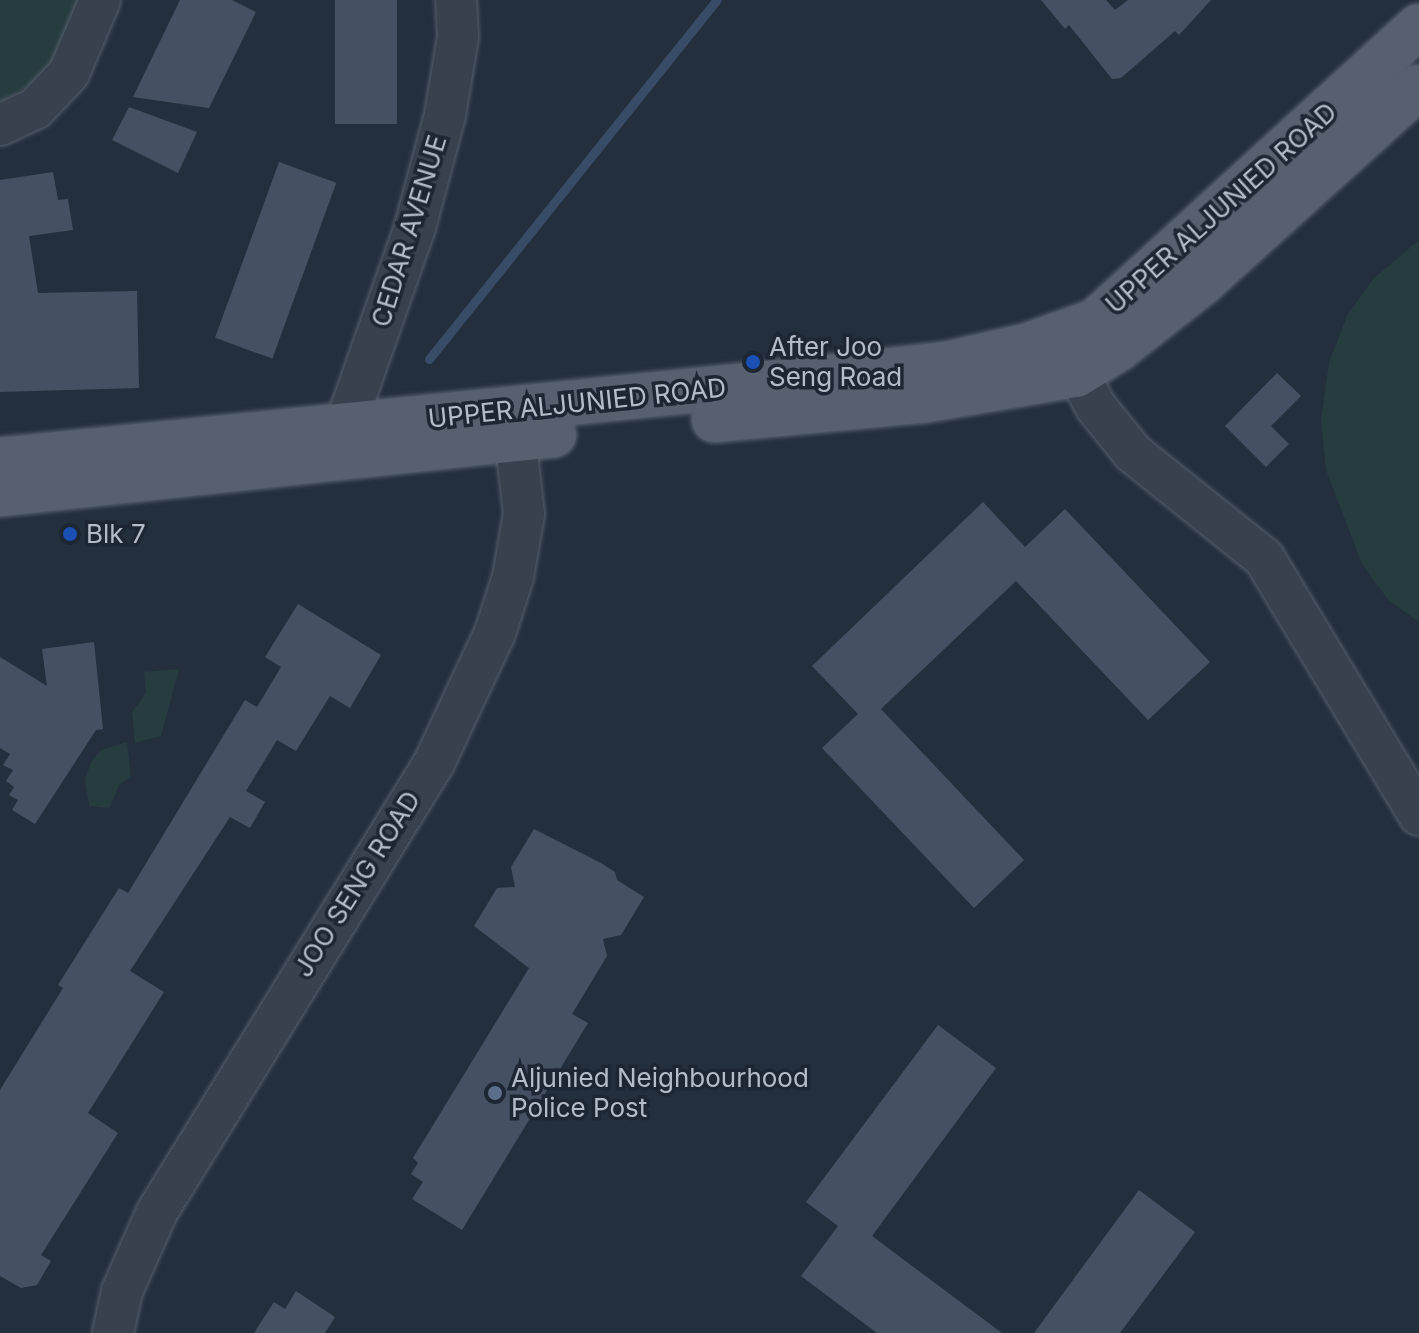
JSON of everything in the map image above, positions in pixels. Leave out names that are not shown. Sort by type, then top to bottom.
[{"type":"main road","name":"UPPER ALJUNIED ROAD","points":[[0,460],[345,442],[514,425],[947,364],[1058,335],[1096,321],[1419,26]]},
{"type":"main road","name":"UPPER ALJUNIED ROAD","points":[[514,425],[920,401],[1076,375],[1118,349],[1202,283],[1419,87]]},
{"type":"main road","name":"UPPER ALJUNIED ROAD","points":[[0,494],[345,442]]},
{"type":"street","points":[[0,125],[35,109],[69,73],[100,0]]},
{"type":"street","name":"CEDAR AVENUE","points":[[345,442],[433,162],[454,72],[456,0]]},
{"type":"street","points":[[1058,335],[1076,375],[1133,453],[1264,558],[1419,815]]},
{"type":"street","name":"JOO SENG ROAD","points":[[113,1333],[122,1291],[157,1212],[434,763],[495,633],[513,577],[524,514],[514,425]]},
{"type":"green space","points":[[0,0],[86,0],[83,15],[44,76],[0,103]]},
{"type":"green space","points":[[1419,240],[1419,622],[1389,601],[1362,564],[1326,470],[1321,421],[1329,362],[1347,316],[1373,279]]},
{"type":"green space","points":[[179,669],[161,736],[135,743],[132,712],[146,693],[144,672]]},
{"type":"green space","points":[[127,742],[131,777],[120,784],[109,808],[89,806],[85,779],[91,762],[101,750]]},
{"type":"building","points":[[180,0],[232,0],[256,12],[209,108],[133,97]]},
{"type":"building","points":[[335,0],[397,0],[397,124],[335,124]]},
{"type":"building","points":[[1041,0],[1106,0],[1115,10],[1128,0],[1211,0],[1179,35],[1175,31],[1121,78],[1112,79],[1069,25],[1065,29]]},
{"type":"building","points":[[129,107],[197,132],[178,173],[112,140]]},
{"type":"building","points":[[279,162],[336,183],[272,359],[215,338]]},
{"type":"building","points":[[53,172],[58,200],[68,199],[73,230],[29,236],[38,293],[137,291],[139,388],[0,392],[0,180]]},
{"type":"building","points":[[1277,373],[1301,396],[1271,426],[1289,444],[1266,467],[1225,426]]},
{"type":"building","points":[[983,502],[1025,547],[1065,509],[1210,662],[1148,720],[1016,581],[881,709],[1024,860],[974,908],[822,748],[858,714],[812,666]]},
{"type":"building","points":[[298,604],[381,655],[350,708],[330,696],[296,751],[277,740],[246,791],[265,802],[250,828],[230,817],[130,971],[164,992],[88,1113],[118,1133],[41,1255],[51,1261],[37,1285],[21,1288],[0,1276],[0,1090],[63,988],[58,985],[119,888],[128,893],[245,700],[257,707],[281,667],[265,657]]},
{"type":"building","points":[[94,642],[103,729],[96,730],[35,824],[12,810],[18,800],[9,795],[14,787],[6,781],[13,770],[3,765],[10,754],[0,748],[0,657],[47,686],[42,649]]},
{"type":"building","points":[[534,829],[601,863],[615,872],[617,880],[644,897],[621,935],[603,939],[607,956],[572,1014],[588,1023],[462,1230],[412,1199],[423,1182],[411,1174],[418,1163],[413,1158],[529,968],[474,926],[497,888],[515,887],[511,867]]},
{"type":"building","points":[[938,1025],[996,1068],[872,1236],[1002,1333],[877,1333],[801,1276],[838,1226],[806,1202]]},
{"type":"building","points":[[1139,1190],[1195,1232],[1120,1333],[1034,1333]]},
{"type":"building","points":[[296,1291],[335,1317],[325,1333],[254,1333],[274,1302],[285,1309]]},
{"type":"waterway","points":[[429,359],[717,0]]},
{"type":"place","name":"After Joo Seng Road","points":[[753,362]]},
{"type":"place","name":"Blk 7","points":[[70,534]]},
{"type":"place","name":"Aljunied Neighbourhood Police Post","points":[[495,1093]]}]
